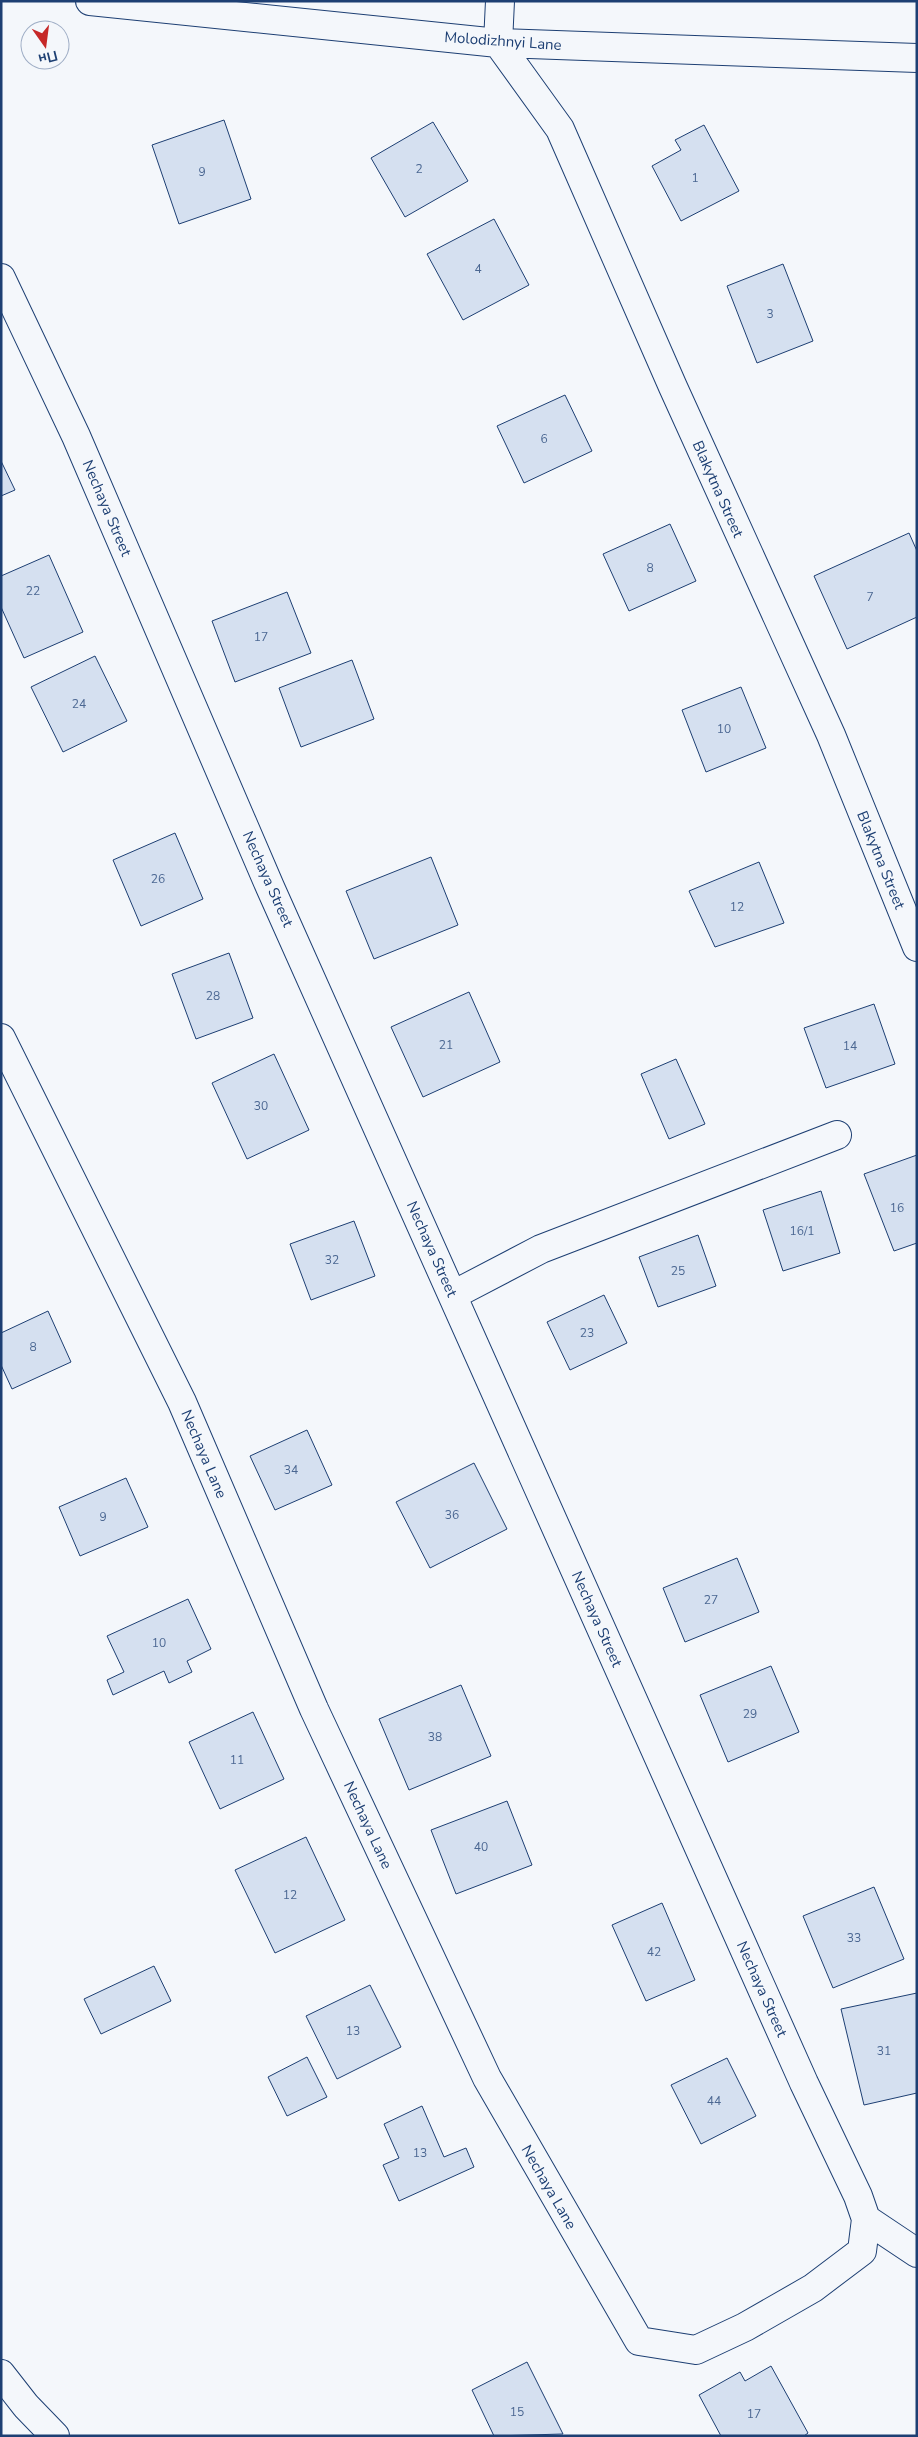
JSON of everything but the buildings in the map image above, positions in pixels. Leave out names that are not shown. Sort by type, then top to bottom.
[{"type":"street","name":"Molodizhnyi Lane","points":[[90,1],[498,43],[917,58]]},
{"type":"street","points":[[498,43],[500,1]]},
{"type":"street","name":"Blakytna Street","points":[[498,43],[560,128],[696,439],[830,735],[917,947]]},
{"type":"street","name":"Nechaya Street","points":[[1,278],[76,436],[270,887],[804,2083],[858,2196],[866,2219]]},
{"type":"street","name":"Nechaya Lane","points":[[1,1038],[182,1402],[314,1709],[487,2078],[639,2341],[696,2350],[746,2327],[813,2288],[862,2251],[866,2219]]},
{"type":"street","points":[[453,1296],[541,1250],[837,1135]]},
{"type":"street","points":[[866,2219],[917,2254]]},
{"type":"street","points":[[1,2374],[26,2406],[55,2436]]}]
